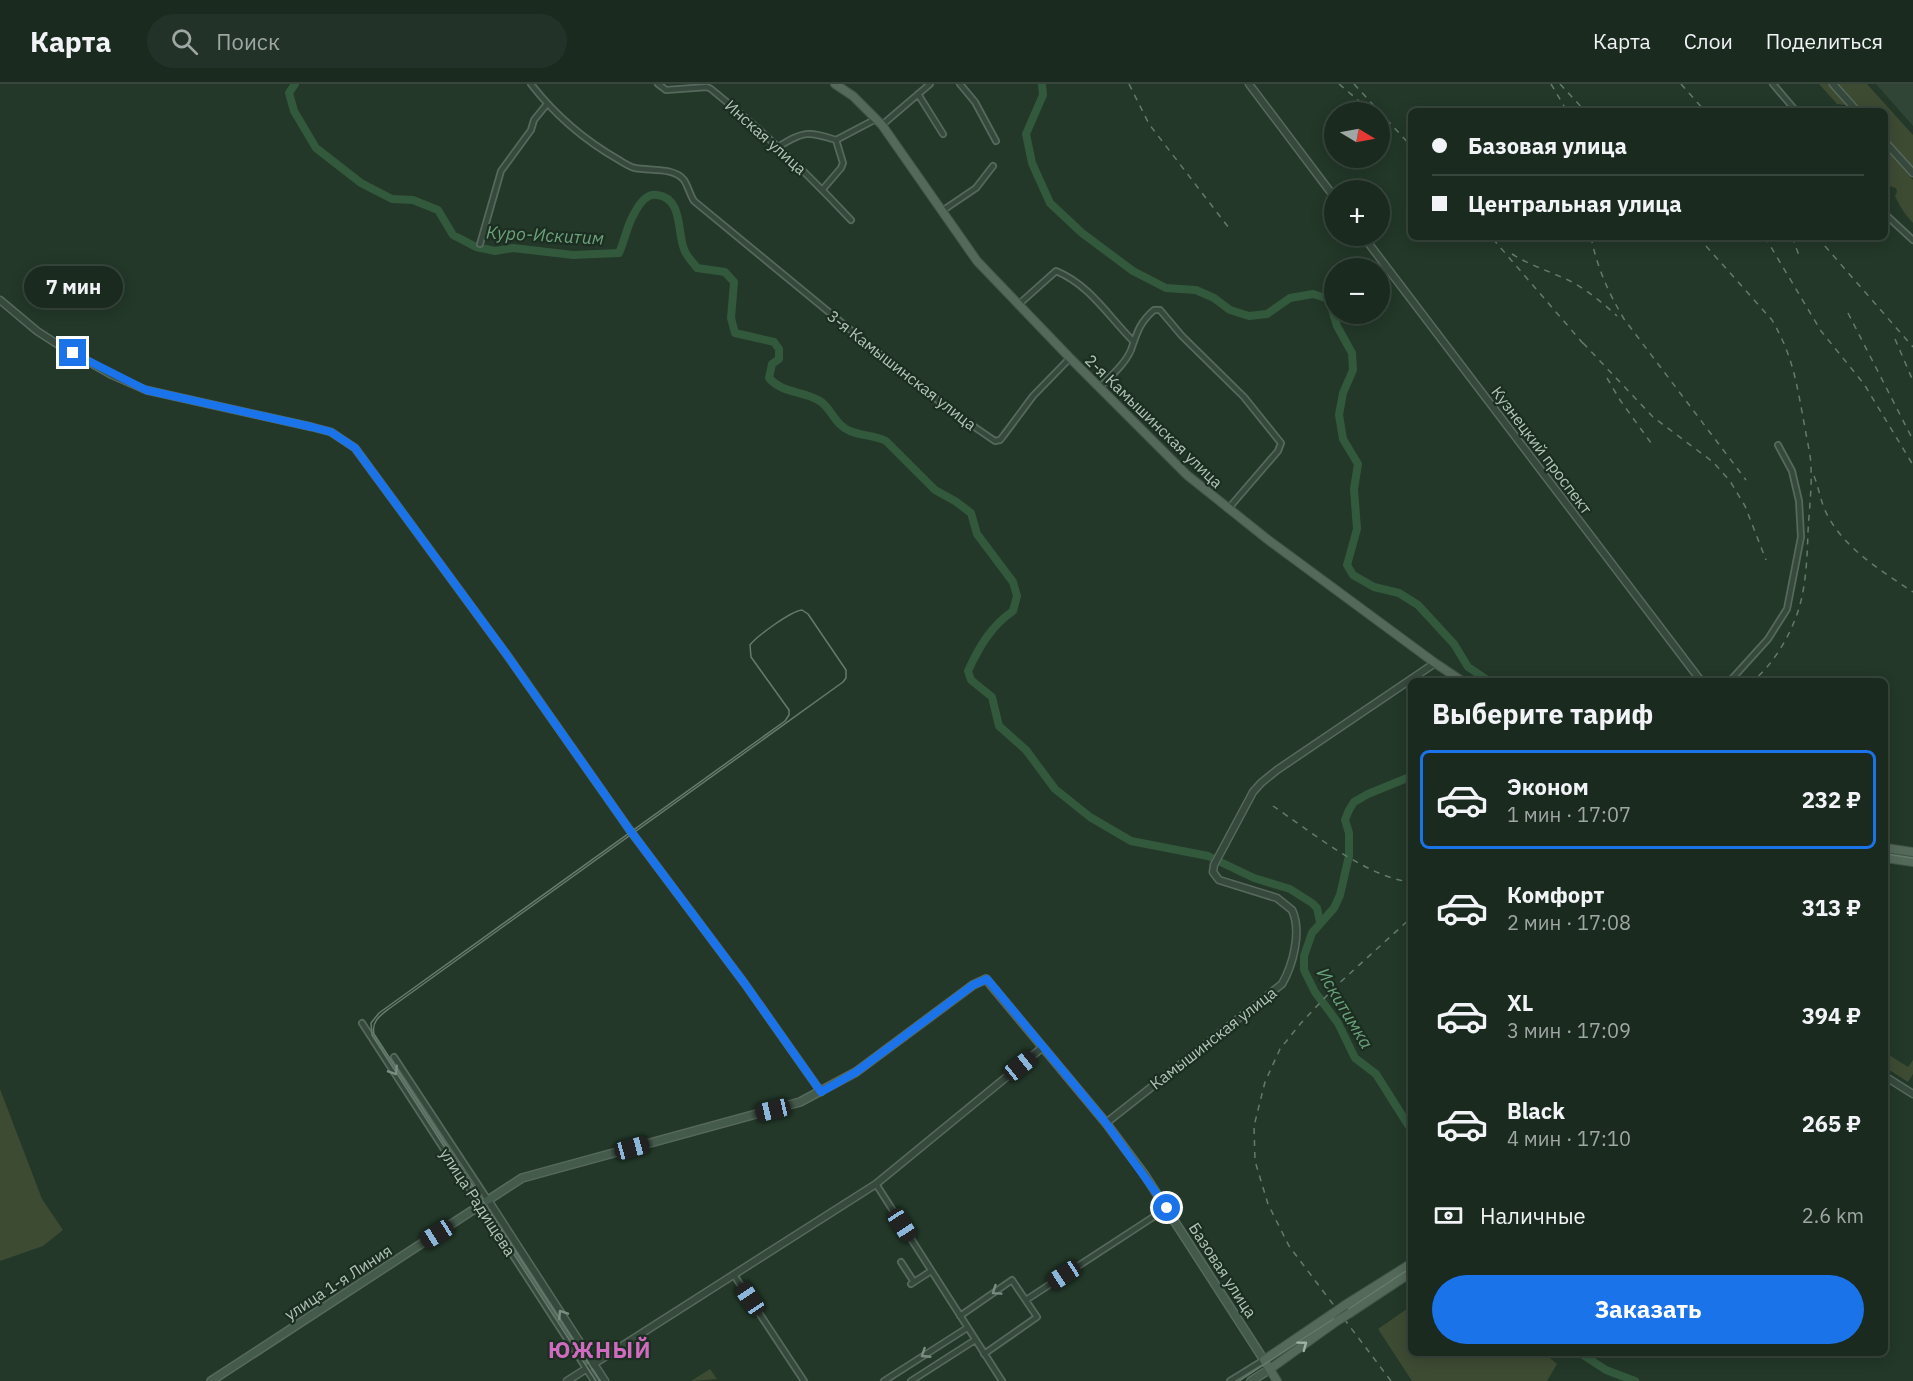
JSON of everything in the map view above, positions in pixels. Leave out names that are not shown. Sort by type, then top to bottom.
[{"type":"main road","name":"2-я Камышинская улица","points":[[835,84],[853,96],[880,122],[977,261],[1187,476],[1458,678]]},
{"type":"main road","points":[[1888,848],[1913,852]]},
{"type":"main road","points":[[1888,858],[1913,862]]},
{"type":"main road","name":"Базовая улица","points":[[821,1092],[856,1072],[973,985],[987,979],[1106,1123],[1167,1208],[1277,1381]]},
{"type":"main road","points":[[488,1200],[522,1178],[773,1110],[800,1102],[821,1092]]},
{"type":"main road","name":"улица 1-я Линия","points":[[211,1381],[488,1200]]},
{"type":"main road","points":[[1348,1309],[1408,1266]]},
{"type":"main road","points":[[1264,1360],[1408,1274]]},
{"type":"main road","points":[[1251,1381],[1270,1369],[1335,1317]]},
{"type":"street","points":[[480,244],[501,171],[547,104],[531,84]]},
{"type":"street","name":"Инская улица","points":[[658,84],[666,90],[711,88],[778,147],[851,220]]},
{"type":"street","points":[[778,147],[803,133],[812,133],[836,140],[880,122],[930,84]]},
{"type":"street","points":[[960,84],[975,102],[996,141]]},
{"type":"street","points":[[1249,84],[1324,183]]},
{"type":"street","points":[[1773,84],[1793,108]]},
{"type":"street","points":[[1833,84],[1854,108]]},
{"type":"street","points":[[918,94],[943,134]]},
{"type":"street","name":"3-я Камышинская улица","points":[[547,104],[573,129],[618,160],[633,168],[678,175],[683,179],[694,201],[950,410],[995,441],[1000,440],[1033,396],[1070,358]]},
{"type":"street","points":[[822,189],[843,164],[836,140]]},
{"type":"street","points":[[1888,145],[1913,173]]},
{"type":"street","points":[[942,211],[976,188],[993,166]]},
{"type":"street","points":[[1888,217],[1913,240]]},
{"type":"street","name":"Кузнецкий проспект","points":[[1371,246],[1699,678]]},
{"type":"street","points":[[1018,305],[1056,271],[1089,292],[1132,341]]},
{"type":"street","points":[[0,300],[54,342],[112,375],[146,390],[331,432],[355,448],[821,1092]]},
{"type":"street","points":[[1100,387],[1120,367],[1130,351],[1139,327],[1149,314],[1154,310],[1160,310],[1182,336],[1244,397],[1281,443],[1278,451],[1228,508]]},
{"type":"street","points":[[1733,678],[1768,639],[1787,609],[1801,537],[1799,501],[1792,471],[1778,445]]},
{"type":"street","name":"Камышинская улица","points":[[1413,678],[1435,663]]},
{"type":"street","name":"Камышинская улица","points":[[1106,1123],[1282,984],[1290,969],[1296,927],[1292,910],[1277,898],[1219,880],[1214,876],[1214,865],[1253,792],[1261,783],[1408,682]]},
{"type":"street","name":"улица Радищева","points":[[362,1023],[595,1381]]},
{"type":"street","points":[[567,1381],[876,1184],[1043,1047]]},
{"type":"street","points":[[394,1057],[488,1200]]},
{"type":"street","points":[[1888,1078],[1913,1094]]},
{"type":"street","points":[[876,1184],[1002,1381]]},
{"type":"street","name":"улица Радищева","points":[[488,1200],[605,1381]]},
{"type":"street","points":[[1026,1300],[1167,1208]]},
{"type":"street","points":[[901,1262],[912,1283],[931,1271]]},
{"type":"street","points":[[734,1275],[804,1381]]},
{"type":"street","points":[[960,1316],[1012,1280],[1037,1317],[984,1354]]},
{"type":"street","points":[[884,1381],[967,1328]]},
{"type":"street","points":[[911,1381],[975,1340]]},
{"type":"street","points":[[1230,1381],[1264,1360]]},
{"type":"shaded area","points":[[1819,84],[1829,84],[1845,102],[1845,105],[1837,104]]},
{"type":"shaded area","points":[[1839,84],[1867,84],[1913,135],[1913,169],[1888,139],[1888,108],[1860,108]]},
{"type":"shaded area","points":[[1876,84],[1913,84],[1913,126]]},
{"type":"shaded area","points":[[1888,151],[1913,180],[1913,223],[1895,196],[1896,188],[1888,186]]},
{"type":"shaded area","points":[[1888,1054],[1908,1067],[1913,1060],[1913,1074],[1908,1082],[1888,1069]]},
{"type":"shaded area","points":[[0,1089],[42,1199],[63,1230],[43,1246],[0,1261]]},
{"type":"shaded area","points":[[1408,1308],[1408,1356],[1548,1356],[1557,1364],[1547,1381],[1412,1381],[1378,1329]]},
{"type":"shaded area","points":[[710,1369],[717,1379],[691,1381]]},
{"type":"waterway","name":"Куро-Искитим","points":[[295,84],[289,93],[294,111],[316,148],[361,183],[392,199],[413,200],[438,210],[453,235],[476,247],[495,251],[513,248],[573,255],[619,253],[630,223],[641,203],[649,196],[665,197],[675,209],[682,242],[688,257],[697,268],[725,272],[734,282],[731,318],[735,333],[774,342],[779,349],[779,359],[772,364],[769,378],[780,387],[820,401],[837,421],[854,433],[886,441],[935,490],[971,513],[977,534],[1013,582],[1017,596],[1013,611],[998,623],[986,638],[968,671],[971,680],[992,697],[999,726],[1026,750],[1055,789],[1090,817],[1131,841],[1208,856],[1254,878],[1290,889],[1317,908],[1320,922]]},
{"type":"waterway","points":[[1042,84],[1043,95],[1026,134],[1032,163],[1050,203],[1082,233],[1133,271],[1166,288],[1196,290],[1214,298],[1230,310],[1249,316],[1267,314],[1290,298],[1313,294],[1329,299],[1337,326],[1352,353],[1353,370],[1343,393],[1339,415],[1343,439],[1358,464],[1354,489],[1357,529],[1347,565],[1353,575],[1374,587],[1399,593],[1418,605],[1454,644],[1468,667],[1484,678]]},
{"type":"waterway","name":"Искитимка","points":[[1408,778],[1368,794],[1354,802],[1349,810],[1345,820],[1349,833],[1349,856],[1340,895],[1334,908],[1312,933],[1304,956],[1304,970],[1315,992],[1338,1023],[1355,1058],[1376,1074],[1408,1125]]},
{"type":"waterway","name":"Искитимка","points":[[1585,1356],[1606,1370],[1635,1381]]},
{"type":"tram line","points":[[596,1381],[372,1035],[371,1023],[379,1013],[785,721],[789,710],[751,657],[750,645],[774,624],[802,610],[808,614],[846,670],[846,678],[843,682],[390,1008],[374,1025],[374,1034],[600,1381]]},
{"type":"tram line","points":[[1888,854],[1913,858]]},
{"type":"tram line","points":[[1239,1381],[1408,1270]]},
{"type":"railway","points":[[1129,84],[1149,124],[1229,228]]},
{"type":"railway","points":[[1339,84],[1360,102]]},
{"type":"railway","points":[[1354,84],[1408,143]]},
{"type":"railway","points":[[1551,84],[1565,108]]},
{"type":"railway","points":[[1560,84],[1582,108]]},
{"type":"railway","points":[[1681,84],[1702,108]]},
{"type":"railway","points":[[1494,240],[1587,348]]},
{"type":"railway","points":[[1592,240],[1604,279],[1624,319],[1746,480]]},
{"type":"railway","points":[[1701,240],[1772,320],[1794,372],[1810,458],[1811,484],[1806,564],[1799,607],[1783,644],[1756,678]]},
{"type":"railway","points":[[1767,240],[1821,331],[1864,384],[1913,465]]},
{"type":"railway","points":[[1793,240],[1800,258]]},
{"type":"railway","points":[[1820,240],[1913,347]]},
{"type":"railway","points":[[1512,254],[1578,286],[1617,316]]},
{"type":"railway","points":[[1848,313],[1913,440]]},
{"type":"railway","points":[[1895,339],[1913,381]]},
{"type":"railway","points":[[1583,343],[1653,417],[1713,462],[1730,481],[1745,506],[1766,560]]},
{"type":"railway","points":[[1607,378],[1651,443]]},
{"type":"railway","points":[[1814,476],[1824,508],[1840,534],[1862,556],[1913,592]]},
{"type":"railway","points":[[1273,806],[1359,863],[1395,879],[1408,881]]},
{"type":"railway","points":[[1391,1381],[1289,1246],[1268,1204],[1255,1161],[1254,1126],[1265,1082],[1280,1049],[1335,987],[1408,921]]},
{"type":"district","name":"ЮЖНЫЙ","points":[[600,1349]]},
{"type":"route","points":[[73,353],[112,375],[146,390],[331,432],[355,448],[484,622],[629,829],[745,984],[821,1092],[856,1072],[973,985],[987,979],[1106,1123],[1167,1208]]}]
